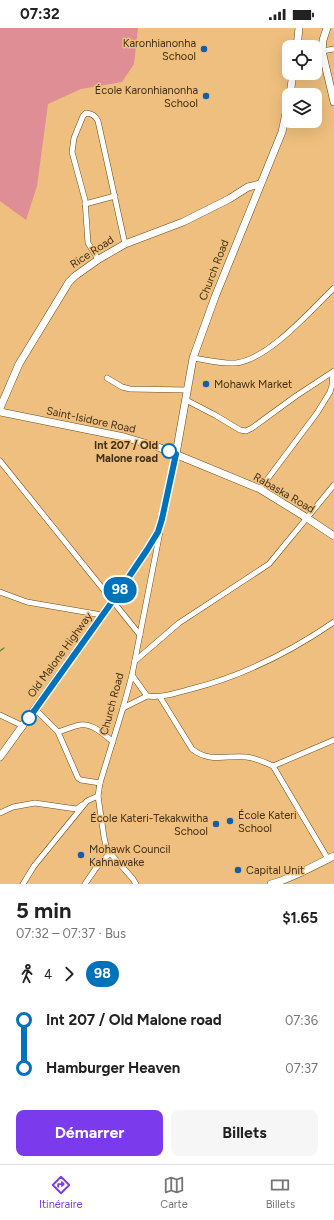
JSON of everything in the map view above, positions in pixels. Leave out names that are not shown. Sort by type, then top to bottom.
[{"type":"street","points":[[298,40],[299,28]]},
{"type":"street","points":[[322,44],[327,28]]},
{"type":"street","points":[[322,50],[334,49]]},
{"type":"street","points":[[322,60],[334,102]]},
{"type":"street","points":[[98,259],[88,242],[85,204],[72,152],[74,138],[83,116],[86,113],[93,114],[98,121],[125,244]]},
{"type":"street","name":"Church Road","points":[[176,454],[193,358],[215,297],[283,128]]},
{"type":"street","name":"Rice Road","points":[[0,408],[19,364],[69,282],[75,276],[98,259],[125,244],[183,222],[229,199],[248,187],[260,184]]},
{"type":"street","points":[[85,204],[115,196]]},
{"type":"street","points":[[193,358],[224,363],[236,363],[248,360],[265,350],[297,325],[334,288]]},
{"type":"street","points":[[186,400],[240,430],[246,431],[296,396],[334,372]]},
{"type":"street","points":[[260,489],[317,413],[330,392],[334,372]]},
{"type":"street","points":[[108,378],[122,387],[130,389],[187,390]]},
{"type":"street","name":"Saint-Isidore Road","points":[[0,412],[124,437],[176,454]]},
{"type":"street","name":"Rabaska Road","points":[[176,454],[260,489],[334,536]]},
{"type":"street","name":"Old Malone Highway","points":[[0,757],[112,602],[158,532],[176,454]]},
{"type":"street","points":[[0,461],[140,635]]},
{"type":"street","points":[[134,662],[179,623],[269,564],[334,485]]},
{"type":"street","name":"Church Road","points":[[136,884],[110,853],[104,837],[98,796],[100,783],[132,675],[162,519]]},
{"type":"street","points":[[0,592],[27,602],[102,615]]},
{"type":"street","points":[[123,708],[147,696],[160,697],[220,682],[250,670],[292,649],[334,622]]},
{"type":"street","points":[[132,675],[147,696]]},
{"type":"street","points":[[160,697],[192,749],[199,754],[207,757],[246,756],[261,760],[273,766],[331,858],[299,874],[271,884]]},
{"type":"street","points":[[35,709],[58,732],[78,778],[81,780],[100,783]]},
{"type":"street","points":[[0,715],[23,726]]},
{"type":"street","points":[[58,732],[80,725],[89,726],[113,742]]},
{"type":"street","points":[[273,766],[334,740]]},
{"type":"street","points":[[0,813],[13,807],[35,803],[54,805],[61,808],[77,808],[98,796]]},
{"type":"street","points":[[23,884],[34,866],[87,802]]},
{"type":"street","points":[[86,884],[96,868],[110,853]]},
{"type":"shaded area","points":[[0,28],[138,28],[134,64],[122,82],[81,89],[48,104],[37,186],[26,220],[0,201]]},
{"type":"waterway","points":[[0,651],[4,648]]},
{"type":"bus line","name":"98","points":[[29,718],[112,602],[158,532],[176,454],[169,451]]},
{"type":"place","name":"Karonhianonha School","points":[[204,49]]},
{"type":"place","name":"École Karonhianonha School","points":[[206,96]]},
{"type":"place","name":"Mohawk Market","points":[[206,384]]},
{"type":"place","name":"Int 207 / Old Malone road","points":[[169,451]]},
{"type":"place","name":"École Kateri School","points":[[230,821]]},
{"type":"place","name":"École Kateri-Tekakwitha School","points":[[216,824]]},
{"type":"place","name":"Mohawk Council Kahnawake","points":[[81,855]]},
{"type":"place","name":"Capital Unit","points":[[238,870]]}]
